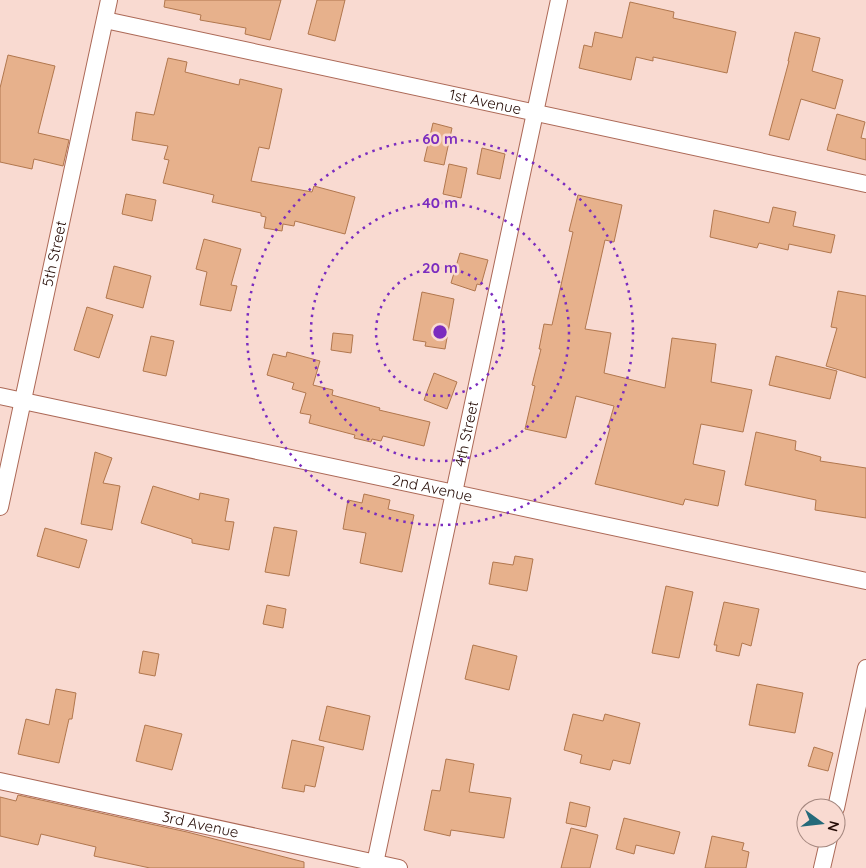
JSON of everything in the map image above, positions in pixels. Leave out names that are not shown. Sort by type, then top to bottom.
[{"type":"street","name":"5th Street","points":[[0,507],[110,0]]},
{"type":"street","name":"4th Street","points":[[374,865],[559,0]]},
{"type":"street","name":"1st Avenue","points":[[105,20],[866,184]]},
{"type":"street","name":"2nd Avenue","points":[[0,396],[866,581]]},
{"type":"street","points":[[838,798],[866,668]]},
{"type":"street","name":"3rd Avenue","points":[[0,781],[374,865],[399,868]]},
{"type":"street","points":[[822,868],[827,848]]},
{"type":"building","points":[[165,0],[281,0],[270,40],[245,34],[246,28],[200,20],[201,15],[164,7]]},
{"type":"building","points":[[317,0],[345,0],[335,41],[308,34]]},
{"type":"building","points":[[630,2],[674,12],[673,18],[736,32],[727,73],[653,57],[653,61],[636,57],[631,80],[579,68],[584,45],[592,47],[595,32],[622,38]]},
{"type":"building","points":[[795,32],[820,38],[812,71],[843,80],[835,109],[801,99],[789,140],[769,135]]},
{"type":"building","points":[[8,55],[55,66],[38,133],[69,140],[63,166],[34,159],[32,169],[0,162],[0,88]]},
{"type":"building","points":[[168,58],[187,62],[185,72],[239,85],[240,79],[282,89],[269,149],[259,147],[251,181],[312,192],[314,186],[355,197],[345,234],[295,221],[294,226],[283,224],[282,231],[264,228],[266,217],[261,216],[261,213],[212,202],[214,195],[163,183],[169,160],[164,159],[168,146],[132,140],[136,112],[154,115]]},
{"type":"building","points":[[837,114],[865,122],[861,138],[866,139],[866,160],[827,150]]},
{"type":"building","points":[[433,123],[452,128],[444,165],[424,161]]},
{"type":"building","points":[[482,148],[505,154],[500,179],[477,174]]},
{"type":"building","points":[[449,164],[467,168],[461,198],[443,194]]},
{"type":"building","points":[[126,194],[156,200],[152,221],[122,214]]},
{"type":"building","points":[[578,195],[622,205],[614,242],[605,240],[585,329],[611,333],[604,373],[665,388],[672,338],[716,344],[711,382],[752,390],[743,432],[701,424],[693,464],[725,471],[718,506],[685,499],[683,505],[595,484],[614,406],[576,396],[566,438],[525,429],[535,386],[532,385],[541,349],[539,349],[544,324],[552,325],[573,232],[569,231]]},
{"type":"building","points":[[773,207],[796,212],[793,226],[835,235],[831,253],[789,244],[788,250],[759,243],[757,248],[710,237],[714,210],[769,223]]},
{"type":"building","points":[[204,239],[241,249],[231,285],[237,286],[231,311],[200,305],[207,272],[196,269]]},
{"type":"building","points":[[460,253],[488,260],[481,285],[477,284],[475,291],[451,283]]},
{"type":"building","points":[[114,266],[151,276],[143,308],[106,298]]},
{"type":"building","points":[[838,291],[866,296],[866,378],[826,366],[837,328],[831,327]]},
{"type":"building","points":[[422,292],[454,299],[445,349],[425,346],[426,342],[413,340]]},
{"type":"building","points":[[87,307],[113,315],[99,358],[74,350]]},
{"type":"building","points":[[333,333],[353,335],[351,353],[331,350]]},
{"type":"building","points":[[151,336],[174,341],[166,376],[143,371]]},
{"type":"building","points":[[287,352],[320,361],[313,385],[333,390],[332,395],[380,408],[379,410],[430,422],[424,446],[383,436],[381,441],[372,439],[371,442],[354,438],[355,435],[309,423],[311,415],[300,413],[306,393],[292,389],[294,383],[267,375],[273,354],[286,357]]},
{"type":"building","points":[[776,356],[837,371],[830,399],[769,385]]},
{"type":"building","points":[[434,373],[457,382],[447,409],[424,400]]},
{"type":"building","points":[[756,432],[796,441],[795,450],[821,457],[820,461],[866,468],[866,518],[815,510],[816,500],[745,485]]},
{"type":"building","points":[[95,452],[112,458],[103,483],[120,486],[112,530],[81,524]]},
{"type":"building","points":[[153,486],[199,500],[200,493],[229,499],[225,521],[234,522],[229,550],[192,543],[192,539],[141,523]]},
{"type":"building","points":[[364,494],[390,500],[388,509],[414,515],[402,572],[360,563],[366,533],[343,529],[348,500],[362,503]]},
{"type":"building","points":[[274,527],[297,531],[289,576],[265,572]]},
{"type":"building","points":[[45,528],[87,540],[79,568],[37,556]]},
{"type":"building","points":[[515,556],[533,559],[527,591],[489,584],[493,562],[513,565]]},
{"type":"building","points":[[666,586],[693,592],[679,658],[652,653]]},
{"type":"building","points":[[724,602],[759,609],[751,646],[742,643],[739,656],[716,651],[717,645],[714,645]]},
{"type":"building","points":[[267,605],[286,609],[283,628],[263,624]]},
{"type":"building","points":[[473,645],[517,656],[509,690],[465,679]]},
{"type":"building","points":[[143,651],[159,654],[155,676],[139,673]]},
{"type":"building","points":[[757,684],[803,693],[795,733],[749,725]]},
{"type":"building","points":[[56,689],[76,693],[72,719],[69,719],[59,763],[18,754],[26,719],[49,725]]},
{"type":"building","points":[[327,706],[370,716],[363,750],[319,740]]},
{"type":"building","points":[[573,714],[603,721],[605,714],[640,723],[630,764],[613,760],[610,770],[580,763],[582,755],[564,750]]},
{"type":"building","points":[[145,725],[182,734],[172,770],[136,761]]},
{"type":"building","points":[[292,740],[324,747],[315,787],[305,785],[304,792],[282,788]]},
{"type":"building","points":[[814,747],[833,753],[828,771],[808,766]]},
{"type":"building","points":[[446,759],[474,764],[469,792],[511,798],[504,838],[451,830],[450,836],[424,830],[432,790],[440,791]]},
{"type":"building","points":[[18,795],[187,832],[304,862],[304,868],[150,868],[94,856],[96,847],[41,834],[38,845],[0,836],[0,797],[16,801]]},
{"type":"building","points":[[570,802],[590,807],[586,827],[566,823]]},
{"type":"building","points":[[624,818],[680,832],[674,854],[636,845],[634,854],[616,849]]},
{"type":"building","points":[[571,828],[598,835],[590,868],[561,868]]},
{"type":"building","points":[[712,836],[744,843],[742,850],[749,852],[746,868],[705,868]]}]
